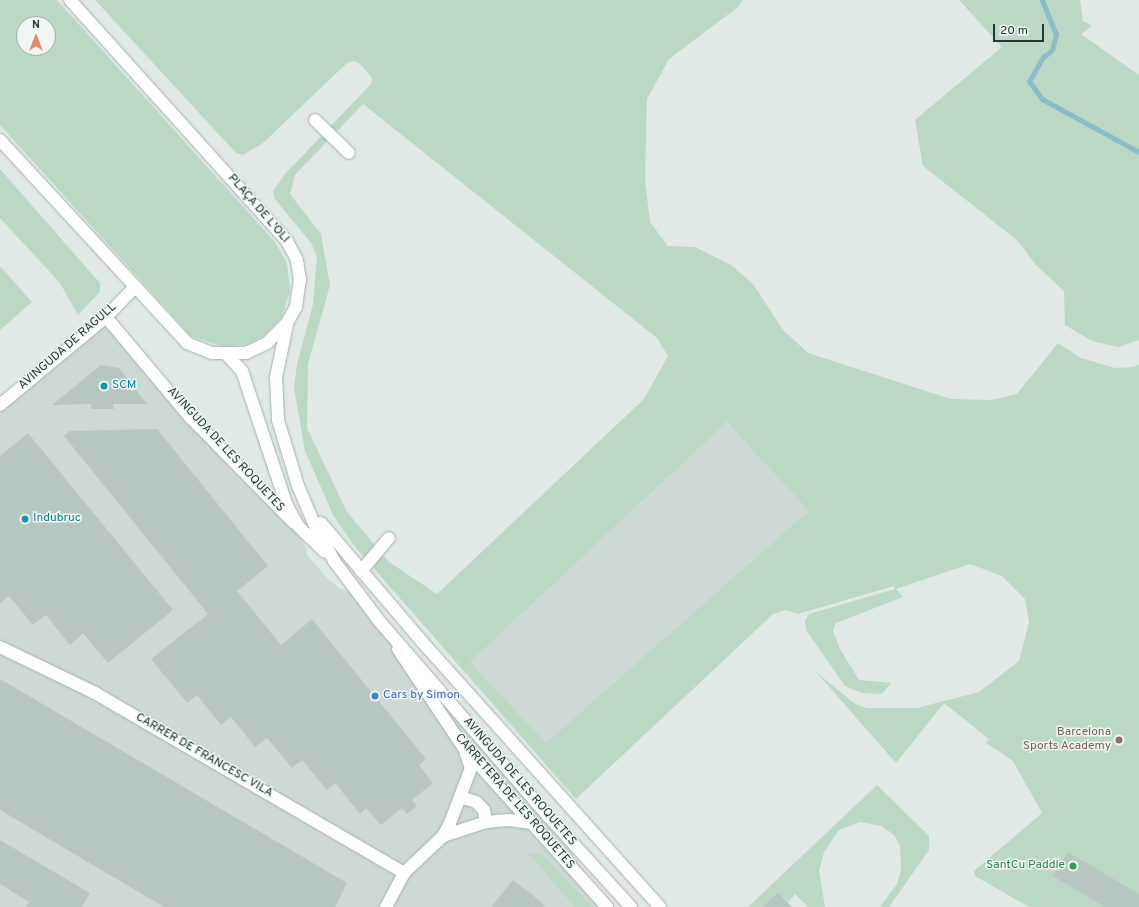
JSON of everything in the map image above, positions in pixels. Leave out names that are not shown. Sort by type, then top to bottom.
[{"type":"main road","name":"PLAÇA DE L'OLI","points":[[1,141],[179,337],[195,348],[227,355],[256,349],[287,323],[296,307],[300,280],[297,260],[287,241],[70,0]]},
{"type":"main road","points":[[314,120],[348,152]]},
{"type":"main road","name":"AVINGUDA DE RAGULL","points":[[0,405],[106,317],[135,288]]},
{"type":"main road","name":"AVINGUDA DE LES ROQUETES","points":[[106,317],[190,417],[334,561],[380,622],[549,817],[631,907]]},
{"type":"main road","name":"AVINGUDA DE LES ROQUETES","points":[[287,323],[278,363],[276,405],[286,450],[303,497],[334,561]]},
{"type":"main road","name":"AVINGUDA DE LES ROQUETES","points":[[227,355],[242,371],[278,485],[298,526]]},
{"type":"main road","points":[[303,497],[328,533],[361,571],[660,907]]},
{"type":"main road","points":[[361,571],[389,538]]},
{"type":"main road","name":"CARRETERA DE LES ROQUETES","points":[[380,622],[463,747],[603,903]]},
{"type":"main road","name":"CARRER DE FRANCESC VILA","points":[[0,647],[94,693],[404,873]]},
{"type":"main road","points":[[386,907],[404,873],[443,836],[471,768],[463,747]]},
{"type":"main road","points":[[460,797],[476,802],[484,810],[486,822]]},
{"type":"main road","points":[[443,836],[486,822],[513,820],[530,823]]},
{"type":"shaded area","points":[[106,317],[302,537],[308,556],[328,579],[339,588],[359,593],[549,817],[607,907],[0,907],[0,405]]},
{"type":"shaded area","points":[[727,422],[810,510],[552,751],[470,662]]},
{"type":"green space","points":[[0,0],[57,0],[275,242],[287,263],[290,290],[282,317],[266,334],[249,344],[224,347],[191,336],[0,125]]},
{"type":"green space","points":[[95,0],[743,0],[738,7],[669,59],[647,99],[645,180],[650,222],[668,246],[695,247],[731,265],[753,284],[783,330],[808,353],[951,399],[992,400],[1017,394],[1058,343],[1081,358],[1115,368],[1134,367],[1139,364],[1139,907],[1029,907],[975,876],[974,871],[1042,813],[1013,761],[986,743],[989,739],[944,703],[896,763],[816,672],[855,704],[867,708],[917,708],[979,692],[1019,661],[1029,622],[1025,599],[1002,576],[970,564],[896,589],[903,597],[836,623],[833,631],[840,649],[859,680],[891,683],[882,694],[862,693],[845,686],[806,630],[805,621],[809,614],[895,589],[894,586],[798,614],[785,610],[773,614],[576,799],[355,547],[333,515],[305,451],[294,388],[297,364],[313,304],[317,257],[311,243],[275,199],[273,191],[285,174],[371,84],[372,78],[360,64],[354,61],[347,63],[263,143],[243,155],[236,153]],"holes":[[[363,104],[657,338],[668,356],[644,399],[437,594],[389,562],[347,512],[307,428],[308,364],[330,285],[321,234],[290,194],[295,175]],[[727,422],[809,511],[546,743],[470,662]]]},
{"type":"green space","points":[[959,0],[1080,0],[1083,21],[1092,26],[1081,34],[1139,75],[1139,340],[1118,347],[1092,341],[1065,325],[1064,291],[1036,265],[1018,241],[923,166],[915,120],[1002,47]]},
{"type":"green space","points":[[0,169],[100,283],[100,292],[78,315],[60,283],[0,218]]},
{"type":"green space","points":[[0,266],[32,302],[0,330]]},
{"type":"green space","points":[[877,785],[929,836],[929,850],[889,907],[880,907],[897,884],[901,870],[900,846],[894,835],[882,826],[860,822],[839,830],[824,852],[819,871],[825,907],[808,907],[795,894],[788,902],[778,892],[762,907],[748,907]]},
{"type":"green space","points":[[528,853],[543,855],[592,907],[575,907]]},
{"type":"building","name":"SCM","points":[[101,365],[119,368],[147,404],[113,404],[114,409],[91,409],[91,404],[52,405]]},
{"type":"building","points":[[157,429],[268,566],[237,591],[281,645],[312,619],[426,759],[419,765],[433,783],[412,800],[417,806],[407,814],[402,808],[381,825],[366,808],[360,814],[335,783],[327,790],[302,760],[292,768],[267,738],[255,747],[231,717],[221,725],[197,695],[187,703],[151,659],[208,614],[64,436],[70,431]]},
{"type":"building","name":"Indubruc","points":[[28,433],[173,610],[108,663],[83,633],[70,645],[46,615],[33,625],[9,596],[0,603],[0,456]]},
{"type":"building","points":[[0,679],[347,883],[335,907],[164,907],[0,810]]},
{"type":"building","points":[[0,840],[90,893],[82,907],[26,907],[29,902],[0,884]]},
{"type":"building","points":[[1068,852],[1139,894],[1139,907],[1105,907],[1053,876]]},
{"type":"building","points":[[513,880],[540,901],[545,907],[491,907]]},
{"type":"building","points":[[778,892],[792,907],[762,907]]},
{"type":"waterway","points":[[1042,0],[1056,34],[1052,50],[1043,57],[1029,81],[1042,99],[1139,152]]},
{"type":"place","name":"SCM","points":[[104,386]]},
{"type":"place","name":"Indubruc","points":[[25,519]]},
{"type":"place","name":"Cars by Simon","points":[[375,696]]},
{"type":"place","name":"Barcelona Sports Academy","points":[[1119,740]]},
{"type":"place","name":"SantCu Paddle","points":[[1073,866]]}]
